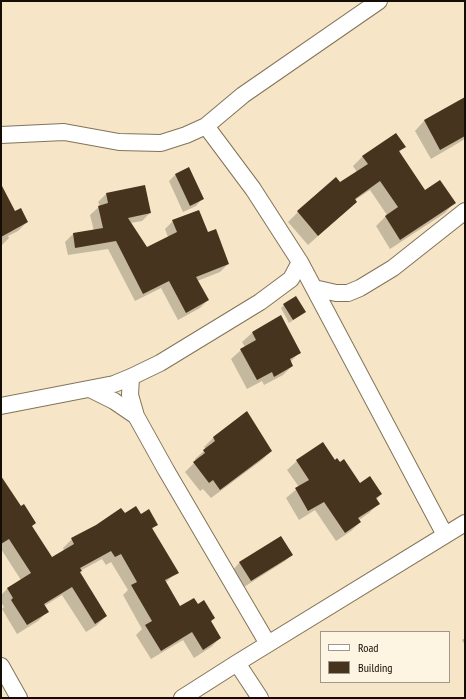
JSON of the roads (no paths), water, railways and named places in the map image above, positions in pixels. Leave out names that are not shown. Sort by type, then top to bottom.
[{"type":"street","points":[[1,136],[64,132],[119,142],[161,143],[186,135],[206,126],[243,95],[379,1]]},
{"type":"street","points":[[206,126],[253,189],[300,262],[445,535]]},
{"type":"street","points":[[314,288],[336,293],[348,293],[360,288],[393,268],[465,212]]},
{"type":"street","points":[[1,406],[114,384],[131,377],[160,362],[260,302],[291,279],[300,262]]},
{"type":"street","points":[[131,377],[130,395],[136,416],[268,644]]},
{"type":"street","points":[[90,388],[114,401],[136,416]]},
{"type":"street","points":[[182,698],[237,662],[465,523]]},
{"type":"street","points":[[237,662],[260,698]]},
{"type":"street","points":[[1,666],[19,698]]}]
